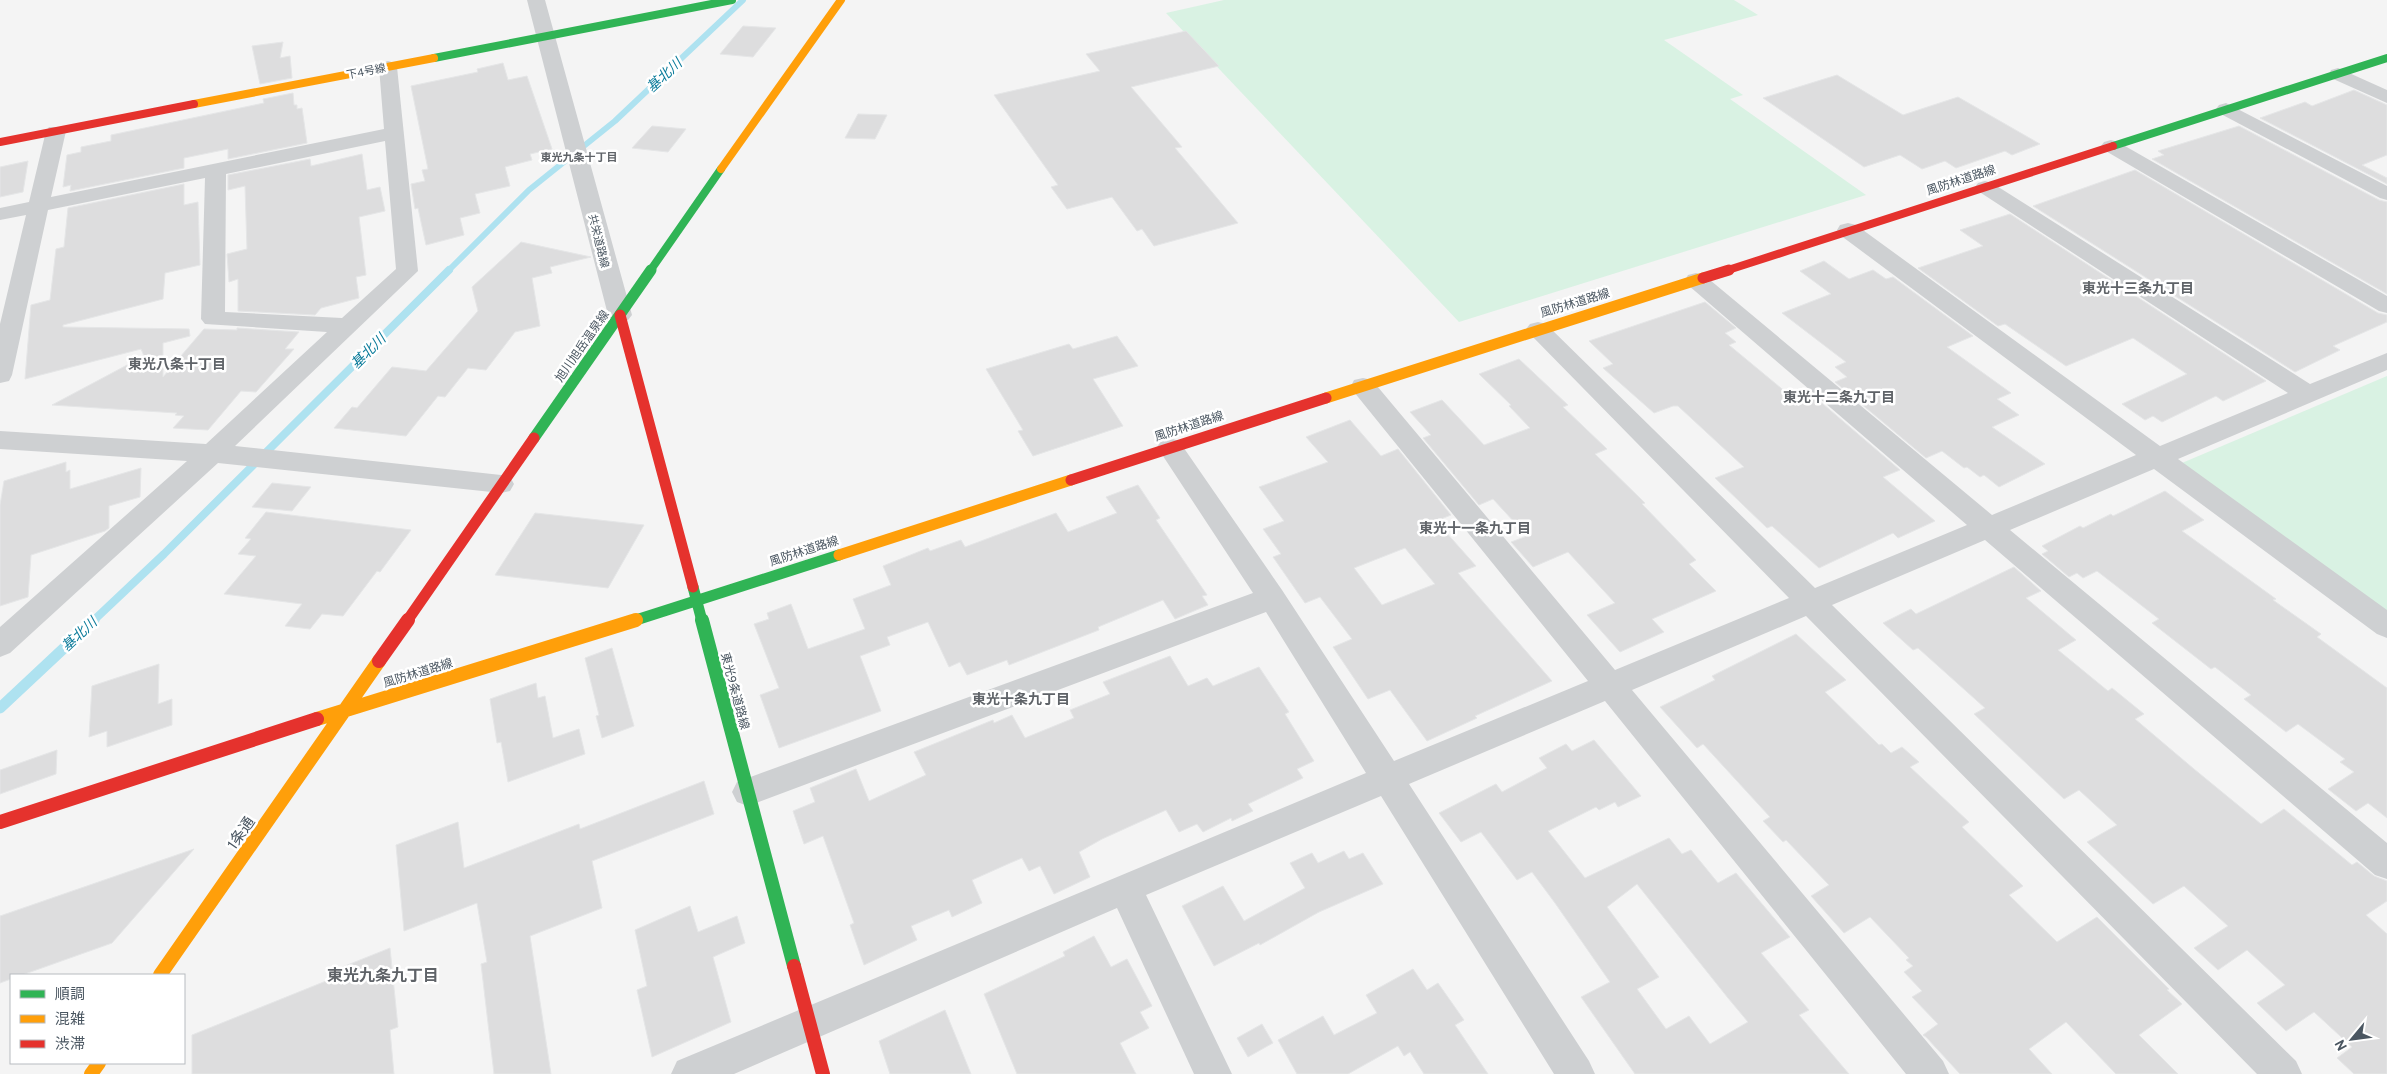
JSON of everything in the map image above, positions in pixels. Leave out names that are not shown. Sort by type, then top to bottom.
[{"type":"street","points":[[536,0],[546,37]]},
{"type":"street","name":"旭川旭岳温泉線","points":[[347,709],[654,263],[840,0]]},
{"type":"street","name":"下4号線","points":[[0,142],[727,1]]},
{"type":"street","name":"共栄道路線","points":[[546,37],[620,315]]},
{"type":"street","name":"風防林道路線","points":[[0,822],[347,709],[696,601],[1170,447],[2387,58]]},
{"type":"street","points":[[0,645],[212,453],[407,271],[388,67]]},
{"type":"street","points":[[2338,74],[2387,97]]},
{"type":"street","points":[[2226,108],[2387,194]]},
{"type":"street","points":[[0,375],[56,131]]},
{"type":"street","points":[[0,214],[393,133]]},
{"type":"street","points":[[2111,146],[2387,306]]},
{"type":"street","points":[[216,169],[214,319],[346,326]]},
{"type":"street","points":[[1985,187],[2306,394]]},
{"type":"street","points":[[1848,230],[2387,626]]},
{"type":"street","points":[[1696,280],[2387,864]]},
{"type":"street","name":"東光9条道路線","points":[[620,315],[823,1074]]},
{"type":"street","points":[[1538,329],[2283,1074]]},
{"type":"street","points":[[690,1074],[1125,888],[2387,361]]},
{"type":"street","points":[[1362,386],[1930,1074]]},
{"type":"street","points":[[0,440],[212,453],[501,484]]},
{"type":"street","points":[[1170,447],[1272,598],[1576,1074]]},
{"type":"street","points":[[748,792],[1272,598]]},
{"type":"street","name":"1条通","points":[[161,974],[347,709]]},
{"type":"street","points":[[1125,888],[1213,1074]]},
{"type":"green space","points":[[1224,0],[1734,0],[1758,15],[1664,40],[1743,95],[1730,99],[1866,195],[1459,322],[1166,13]]},
{"type":"green space","points":[[2387,376],[2387,614],[2182,463]]},
{"type":"building","points":[[743,26],[776,28],[753,57],[720,54]]},
{"type":"building","points":[[1186,31],[1219,66],[1131,87],[1182,147],[1175,148],[1238,223],[1154,246],[1142,229],[1137,231],[1112,197],[1067,209],[1051,187],[1058,185],[994,95],[1100,71],[1086,54]]},
{"type":"building","points":[[283,42],[280,58],[290,56],[292,78],[260,84],[252,46]]},
{"type":"building","points":[[503,63],[508,80],[527,76],[552,149],[530,154],[532,160],[505,167],[510,186],[475,194],[480,213],[460,218],[464,235],[426,245],[418,208],[415,209],[411,184],[425,181],[422,170],[428,169],[411,86],[478,72],[477,69]]},
{"type":"building","points":[[1837,75],[1903,115],[1958,97],[2040,144],[2012,155],[2005,151],[1956,168],[1945,161],[1922,169],[1900,155],[1864,167],[1763,98]]},
{"type":"building","points":[[2354,90],[2387,105],[2387,155],[2362,165],[2387,178],[2387,184],[2260,118],[2305,102],[2312,106]]},
{"type":"building","points":[[293,93],[294,105],[297,105],[297,109],[302,108],[307,143],[228,159],[228,149],[184,158],[184,168],[70,191],[71,185],[63,187],[67,155],[81,152],[81,147],[111,141],[111,135],[264,103],[263,99]]},
{"type":"building","points":[[858,114],[887,115],[875,139],[845,138]]},
{"type":"building","points":[[652,126],[686,129],[668,152],[632,148]]},
{"type":"building","points":[[2239,126],[2379,200],[2387,202],[2387,294],[2152,159],[2164,155],[2158,151]]},
{"type":"building","points":[[362,154],[367,190],[380,187],[385,211],[359,217],[366,275],[356,277],[359,298],[321,308],[315,315],[238,311],[238,279],[229,282],[227,254],[247,249],[245,186],[228,190],[228,175],[310,159],[311,166]]},
{"type":"building","points":[[28,161],[23,192],[0,197],[0,167]]},
{"type":"building","points":[[2135,170],[2378,313],[2387,315],[2387,322],[2333,346],[2340,350],[2295,372],[2033,206]]},
{"type":"building","points":[[184,184],[184,205],[198,202],[200,265],[165,273],[163,299],[63,325],[63,327],[189,329],[190,336],[163,343],[163,377],[204,329],[237,330],[237,328],[299,332],[285,349],[294,349],[256,392],[241,391],[208,430],[173,428],[184,416],[175,415],[177,413],[52,405],[144,356],[141,349],[25,379],[31,305],[50,300],[56,249],[64,247],[68,208]]},
{"type":"building","points":[[2010,214],[2266,381],[2223,401],[2216,396],[2162,422],[2153,416],[2145,420],[2122,404],[2187,374],[2133,338],[2066,366],[2005,324],[1998,326],[1918,268],[1983,246],[1960,230]]},
{"type":"building","points":[[521,242],[591,257],[550,267],[552,273],[532,278],[540,326],[515,332],[486,370],[468,368],[445,397],[438,396],[406,436],[334,428],[352,407],[357,408],[392,367],[426,371],[478,311],[472,287]]},
{"type":"building","points":[[1824,261],[1849,279],[1873,270],[1886,279],[1893,277],[1973,336],[1947,347],[2011,393],[1997,399],[2019,415],[1992,427],[2045,464],[1999,487],[1984,475],[1980,477],[1967,467],[1964,468],[1942,451],[1926,458],[1835,382],[1847,377],[1835,367],[1846,362],[1782,313],[1831,294],[1800,271]]},
{"type":"building","points":[[1705,302],[1736,328],[1725,333],[1736,342],[1729,345],[1793,398],[1809,392],[1900,470],[1883,477],[1935,521],[1898,538],[1893,533],[1819,568],[1772,526],[1767,528],[1715,478],[1744,467],[1678,406],[1654,413],[1603,368],[1613,364],[1589,341]]},
{"type":"building","points":[[1117,336],[1138,366],[1093,379],[1123,426],[1033,456],[1018,431],[1023,430],[986,369],[1069,344],[1073,349]]},
{"type":"building","points":[[1519,359],[1568,405],[1563,407],[1607,449],[1595,454],[1645,503],[1642,504],[1696,560],[1689,564],[1716,591],[1652,619],[1664,632],[1620,652],[1587,615],[1615,603],[1568,552],[1533,567],[1511,542],[1527,536],[1493,499],[1479,505],[1423,438],[1431,435],[1410,412],[1442,400],[1484,445],[1530,428],[1509,406],[1511,405],[1479,374]]},
{"type":"building","points":[[1350,420],[1381,456],[1398,449],[1451,515],[1436,521],[1476,566],[1458,573],[1552,681],[1475,716],[1477,718],[1427,741],[1390,690],[1368,699],[1333,647],[1352,639],[1320,597],[1305,603],[1273,557],[1281,554],[1263,529],[1284,521],[1259,487],[1328,462],[1306,437]],"holes":[[[1405,548],[1435,584],[1382,605],[1354,568]]]},
{"type":"building","points":[[66,462],[66,472],[70,470],[70,489],[141,468],[140,497],[109,506],[109,528],[105,531],[31,555],[28,597],[0,606],[0,505],[4,481]]},
{"type":"building","points":[[272,483],[311,487],[292,511],[252,507]]},
{"type":"building","points":[[1138,485],[1160,518],[1156,520],[1207,595],[1202,596],[1208,605],[1175,619],[1163,600],[1098,627],[1099,630],[1009,665],[1007,660],[967,675],[960,662],[949,667],[928,622],[887,637],[890,645],[860,656],[881,711],[779,748],[760,695],[779,688],[754,624],[769,619],[767,613],[791,604],[808,649],[865,629],[853,599],[891,585],[883,566],[928,548],[930,551],[961,540],[965,547],[1056,513],[1068,532],[1117,513],[1106,497]]},
{"type":"building","points":[[2165,491],[2204,520],[2182,531],[2276,599],[2273,600],[2321,634],[2317,637],[2387,688],[2387,818],[2368,803],[2356,811],[2328,789],[2354,772],[2340,762],[2345,759],[2298,724],[2286,732],[2244,699],[2251,695],[2215,667],[2211,669],[2152,623],[2159,619],[2097,571],[2083,578],[2077,573],[2069,577],[2042,554],[2048,551],[2042,546],[2080,526],[2083,528],[2111,514],[2113,516]]},
{"type":"building","points":[[266,512],[411,530],[380,572],[377,571],[343,616],[322,614],[310,629],[285,626],[302,604],[224,594],[256,556],[238,554],[251,539],[245,538]]},
{"type":"building","points":[[535,513],[644,525],[608,588],[495,575]]},
{"type":"building","points":[[2014,567],[2041,591],[2026,598],[2076,640],[2058,650],[2108,691],[2112,688],[2144,714],[2135,719],[2194,769],[2261,824],[2284,809],[2352,865],[2357,862],[2374,876],[2387,881],[2387,901],[2366,915],[2387,934],[2387,1074],[2354,1074],[2337,1058],[2352,1047],[2314,1012],[2286,1031],[2257,1003],[2285,985],[2247,950],[2218,970],[2194,948],[2228,926],[2184,886],[2153,904],[2087,842],[2117,825],[2079,790],[2064,799],[1974,714],[1985,708],[1918,648],[1913,650],[1883,623],[1911,609],[1916,614]]},
{"type":"building","points":[[1796,634],[1846,680],[1825,692],[1879,745],[1882,744],[1891,753],[1902,747],[1919,762],[1910,767],[1969,822],[1962,827],[2023,886],[2009,895],[2057,942],[2097,917],[2169,989],[2167,990],[2182,1004],[2139,1035],[2178,1074],[2116,1074],[2066,1022],[2029,1049],[2052,1074],[1960,1074],[1923,1035],[1938,1024],[1912,997],[1922,991],[1904,972],[1913,966],[1906,960],[1909,958],[1870,917],[1844,933],[1811,896],[1829,885],[1786,840],[1783,842],[1763,821],[1770,817],[1703,744],[1697,748],[1660,707],[1715,680],[1712,676]]},
{"type":"building","points":[[612,648],[634,726],[602,738],[596,716],[599,715],[585,658]]},
{"type":"building","points":[[1170,656],[1188,686],[1207,678],[1213,686],[1259,667],[1289,712],[1285,714],[1314,761],[1297,769],[1303,778],[1248,804],[1253,811],[1232,821],[1231,818],[1203,832],[1197,824],[1179,832],[1166,810],[1102,839],[1079,852],[1090,877],[1054,894],[1040,866],[1029,871],[1022,858],[1010,863],[972,880],[982,903],[952,917],[949,910],[911,926],[917,940],[864,965],[850,925],[854,923],[823,836],[804,844],[793,811],[815,802],[810,788],[856,769],[869,801],[926,775],[914,752],[993,720],[994,723],[1012,715],[1025,738],[1074,718],[1070,710],[1110,694],[1103,682]]},
{"type":"building","points":[[159,664],[158,704],[172,699],[172,725],[107,747],[107,731],[89,737],[92,686]]},
{"type":"building","points":[[536,683],[538,698],[545,696],[553,738],[579,729],[585,754],[508,782],[501,742],[497,743],[490,699]]},
{"type":"building","points":[[1594,740],[1641,796],[1618,807],[1615,802],[1599,810],[1596,807],[1548,831],[1585,878],[1669,838],[1682,854],[1691,850],[1718,883],[1736,873],[1790,937],[1761,953],[1809,1010],[1799,1015],[1849,1074],[1635,1074],[1581,997],[1610,982],[1532,872],[1517,880],[1481,832],[1461,842],[1439,813],[1496,784],[1502,792],[1547,768],[1539,758],[1566,744],[1572,751]],"holes":[[[1637,884],[1748,1022],[1710,1044],[1689,1016],[1666,1029],[1637,989],[1659,977],[1607,907]]]},
{"type":"building","points":[[57,750],[56,774],[0,794],[0,770]]},
{"type":"building","points":[[704,781],[714,814],[592,861],[602,908],[530,936],[551,1074],[494,1074],[481,964],[487,962],[477,903],[404,931],[396,845],[458,822],[464,868],[579,824],[580,829]]},
{"type":"building","points":[[194,849],[112,943],[25,974],[10,974],[10,979],[0,983],[0,916]]},
{"type":"building","points":[[1344,851],[1349,859],[1363,853],[1383,884],[1319,912],[1260,945],[1259,943],[1214,966],[1182,906],[1223,886],[1244,921],[1305,888],[1290,863],[1312,853],[1318,863]]},
{"type":"building","points":[[690,906],[698,932],[737,916],[745,943],[713,957],[731,1022],[652,1057],[637,990],[647,986],[635,930]]},
{"type":"building","points":[[1094,936],[1111,967],[1127,959],[1152,1006],[1140,1012],[1149,1028],[1120,1043],[1136,1074],[1017,1074],[984,994],[1065,956],[1063,952]]},
{"type":"building","points":[[390,948],[398,1027],[390,1030],[394,1074],[192,1074],[192,1035],[331,979],[330,972]]},
{"type":"building","points":[[1413,969],[1427,990],[1438,983],[1464,1020],[1455,1025],[1488,1074],[1424,1074],[1410,1052],[1404,1056],[1398,1046],[1348,1074],[1297,1074],[1278,1040],[1323,1016],[1334,1035],[1377,1013],[1366,995]]},
{"type":"building","points":[[945,1010],[971,1074],[890,1074],[879,1041]]},
{"type":"building","points":[[1262,1024],[1273,1043],[1248,1057],[1237,1038]]},
{"type":"waterway","name":"基北川","points":[[449,270],[529,190],[615,121],[743,0]]},
{"type":"waterway","name":"基北川","points":[[93,621],[164,554],[449,270]]},
{"type":"waterway","name":"基北川","points":[[0,708],[94,620]]},
{"type":"traffic: fast","points":[[434,58],[732,0]]},
{"type":"traffic: fast","points":[[2113,146],[2387,58]]},
{"type":"traffic: fast","points":[[534,438],[721,169]]},
{"type":"traffic: fast","points":[[636,620],[839,555]]},
{"type":"traffic: fast","points":[[693,587],[794,966]]},
{"type":"traffic: slow","points":[[721,169],[841,0]]},
{"type":"traffic: slow","points":[[194,104],[434,58]]},
{"type":"traffic: slow","points":[[1326,398],[1703,278]]},
{"type":"traffic: slow","points":[[839,555],[1071,480]]},
{"type":"traffic: slow","points":[[317,719],[636,620]]},
{"type":"traffic: slow","points":[[161,974],[379,661]]},
{"type":"traffic: slow","points":[[91,1074],[98,1064]]},
{"type":"traffic: jam","points":[[0,142],[194,104]]},
{"type":"traffic: jam","points":[[1703,278],[2113,146]]},
{"type":"traffic: jam","points":[[620,315],[693,587]]},
{"type":"traffic: jam","points":[[1071,480],[1326,398]]},
{"type":"traffic: jam","points":[[379,661],[534,438]]},
{"type":"traffic: jam","points":[[0,822],[317,719]]},
{"type":"traffic: jam","points":[[794,966],[823,1074]]},
{"type":"district","name":"東光九条十丁目","points":[[579,157]]},
{"type":"district","name":"東光十三条九丁目","points":[[2138,288]]},
{"type":"district","name":"東光八条十丁目","points":[[177,364]]},
{"type":"district","name":"東光十二条九丁目","points":[[1839,397]]},
{"type":"district","name":"東光十一条九丁目","points":[[1475,528]]},
{"type":"district","name":"東光十条九丁目","points":[[1021,699]]},
{"type":"district","name":"東光九条九丁目","points":[[383,975]]}]
